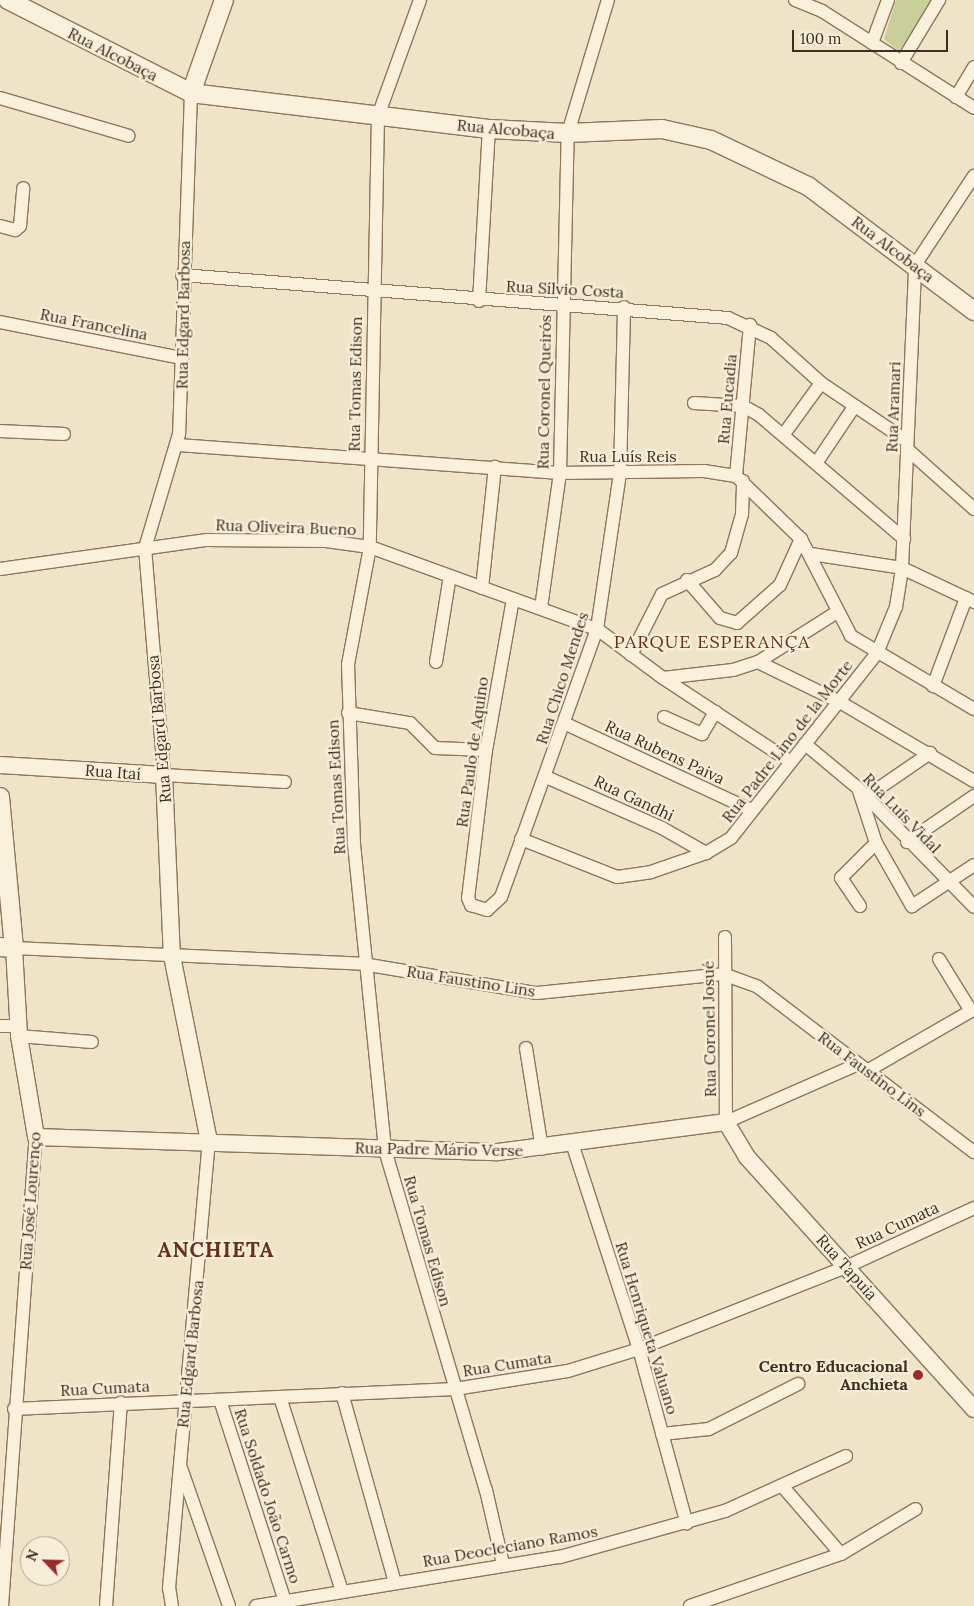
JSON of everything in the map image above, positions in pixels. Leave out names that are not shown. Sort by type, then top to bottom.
[{"type":"main road","name":"Rua Edgard Barbosa","points":[[192,93],[224,0]]},
{"type":"main road","name":"Rua Alcobaça","points":[[18,2],[192,93],[488,129],[568,133],[662,130],[730,147],[808,186],[974,311]]},
{"type":"main road","name":"Rua José Lourenço","points":[[0,797],[7,948]]},
{"type":"street","name":"Rua Tomas Edison","points":[[420,0],[378,116],[369,456],[370,547],[349,644],[348,713],[364,964],[385,1150],[486,1490],[503,1564]]},
{"type":"street","name":"Rua Coronel Queirós","points":[[541,608],[560,472],[561,306],[568,133],[608,0]]},
{"type":"street","points":[[795,0],[823,5],[901,63],[974,108]]},
{"type":"street","points":[[872,43],[888,0]]},
{"type":"street","points":[[901,63],[939,0]]},
{"type":"street","points":[[956,96],[974,67]]},
{"type":"street","name":"Rua Edgard Barbosa","points":[[172,1606],[169,1588],[184,1401],[209,1142],[172,956],[164,775],[145,548],[178,445],[182,358],[182,275],[192,93]]},
{"type":"street","points":[[0,98],[129,136]]},
{"type":"street","points":[[479,301],[488,129]]},
{"type":"street","points":[[915,265],[974,176]]},
{"type":"street","points":[[0,226],[12,230],[20,226],[23,188]]},
{"type":"street","name":"Rua Aramari","points":[[878,653],[896,607],[902,568],[915,265]]},
{"type":"street","name":"Rua Sílvio Costa","points":[[182,275],[479,301],[707,314],[750,325],[821,383],[907,445],[974,509]]},
{"type":"street","name":"Rua Chico Mendes","points":[[475,907],[487,910],[498,903],[566,724],[597,629],[620,474],[624,308]]},
{"type":"street","name":"Rua Francelina","points":[[0,322],[182,358]]},
{"type":"street","name":"Rua Eucadia","points":[[631,654],[662,594],[688,580],[715,570],[731,553],[742,514],[739,478],[750,325]]},
{"type":"street","points":[[784,434],[821,383]]},
{"type":"street","points":[[694,402],[743,406],[784,434],[904,539]]},
{"type":"street","points":[[817,462],[854,407]]},
{"type":"street","points":[[0,431],[64,434]]},
{"type":"street","name":"Rua Luís Reis","points":[[178,445],[369,456],[560,472],[620,474],[704,471],[739,478]]},
{"type":"street","points":[[482,588],[495,467]]},
{"type":"street","points":[[739,478],[800,539],[811,554],[837,612],[851,636],[932,686],[974,709]]},
{"type":"street","name":"Rua Oliveira Bueno","points":[[0,569],[145,548],[241,538],[370,547],[597,629],[663,678],[791,762]]},
{"type":"street","points":[[688,580],[720,618],[737,623],[780,585],[800,539]]},
{"type":"street","points":[[811,554],[902,568],[970,600],[932,686]]},
{"type":"street","points":[[436,662],[450,576]]},
{"type":"street","name":"Rua Paulo de Aquino","points":[[475,907],[468,898],[486,750],[513,599]]},
{"type":"street","points":[[663,678],[733,670],[758,662],[837,612]]},
{"type":"street","name":"Rua Padre Lino de la Morte","points":[[522,839],[617,876],[651,872],[706,853],[732,838],[751,810],[878,653]]},
{"type":"street","points":[[758,662],[838,701],[974,780]]},
{"type":"street","points":[[664,717],[702,734],[715,712]]},
{"type":"street","points":[[348,713],[410,723],[435,748],[486,750]]},
{"type":"street","name":"Rua Rubens Paiva","points":[[566,724],[751,810]]},
{"type":"street","name":"Rua Luís Vidal","points":[[805,744],[862,793],[907,842],[974,907]]},
{"type":"street","points":[[930,753],[862,793],[876,843],[912,906],[974,866]]},
{"type":"street","name":"Rua Itaí","points":[[0,765],[285,782]]},
{"type":"street","name":"Rua Gandhi","points":[[546,777],[662,828],[706,853]]},
{"type":"street","points":[[907,842],[974,796]]},
{"type":"street","points":[[860,906],[841,878],[876,843]]},
{"type":"street","name":"Rua Coronel Josué","points":[[725,937],[723,974],[726,1122]]},
{"type":"street","name":"Rua Faustino Lins","points":[[7,948],[364,964],[537,993],[723,974],[758,987],[974,1152]]},
{"type":"street","name":"Rua José Lourenço","points":[[2,1606],[14,1409],[36,1137],[7,948]]},
{"type":"street","name":"Rua Padre Mário Verse","points":[[36,1137],[385,1150],[542,1149],[572,1143],[726,1122],[863,1068],[971,1011],[939,959]]},
{"type":"street","points":[[0,1026],[19,1031],[92,1042]]},
{"type":"street","points":[[526,1048],[542,1149]]},
{"type":"street","name":"Rua Tapuia","points":[[726,1122],[747,1157],[974,1408]]},
{"type":"street","name":"Rua Henriqueta Valuano","points":[[572,1143],[639,1349],[687,1524]]},
{"type":"street","name":"Rua Cumata","points":[[14,1409],[455,1389],[568,1371],[639,1349],[846,1267],[974,1208]]},
{"type":"street","points":[[662,1434],[709,1429],[798,1384]]},
{"type":"street","points":[[342,1393],[395,1583]]},
{"type":"street","points":[[280,1398],[342,1591]]},
{"type":"street","name":"Rua Soldado João Carmo","points":[[220,1400],[285,1601]]},
{"type":"street","points":[[106,1606],[121,1403]]},
{"type":"street","name":"Rua Deocleciano Ramos","points":[[256,1606],[503,1564],[560,1557],[687,1524],[784,1488],[846,1456]]},
{"type":"street","points":[[179,1464],[229,1606]]},
{"type":"street","points":[[784,1488],[842,1554]]},
{"type":"street","points":[[690,1606],[842,1554],[916,1509]]},
{"type":"green space","points":[[896,0],[933,0],[899,51],[884,39]]},
{"type":"place","name":"Centro Educacional Anchieta","points":[[918,1375]]},
{"type":"district","name":"PARQUE ESPERANÇA","points":[[712,642]]},
{"type":"district","name":"ANCHIETA","points":[[216,1250]]}]
